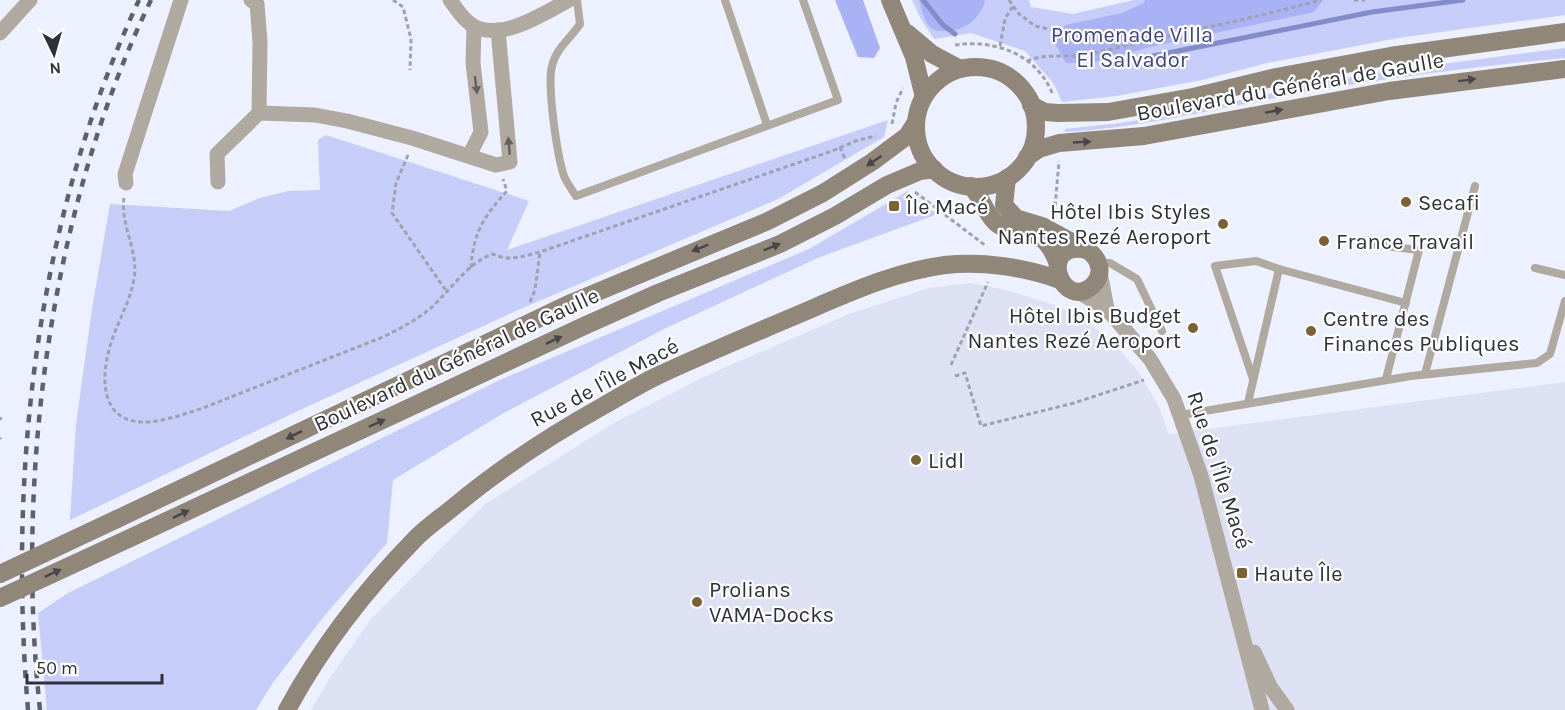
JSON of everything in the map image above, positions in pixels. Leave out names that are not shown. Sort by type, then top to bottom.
[{"type":"main road","points":[[890,0],[903,28],[924,97]]},
{"type":"main road","points":[[903,28],[932,54],[960,69]]},
{"type":"main road","name":"Boulevard du Général de Gaulle","points":[[1031,105],[1045,112],[1058,113],[1081,114],[1119,110],[1358,62],[1508,38],[1565,32]]},
{"type":"main road","points":[[981,68],[1002,74],[1020,87],[1031,105],[1035,118],[1033,145],[1017,170],[1007,178],[988,185],[971,186],[950,181],[934,170],[921,151],[916,122],[924,97],[939,80],[960,69],[981,68]]},
{"type":"main road","name":"Boulevard du Général de Gaulle","points":[[1027,157],[1039,149],[1059,143],[1144,136],[1389,91],[1565,69]]},
{"type":"main road","name":"Boulevard du Général de Gaulle","points":[[0,574],[540,317],[768,220],[823,193],[872,162],[907,136],[916,122]]},
{"type":"main road","name":"Boulevard du Général de Gaulle","points":[[0,598],[584,326],[658,293],[780,244],[836,216],[887,185],[907,176],[934,170]]},
{"type":"main road","points":[[971,186],[995,221],[1008,228],[1033,233],[1043,239],[1054,253],[1055,272],[1066,287],[1077,291],[1091,287],[1097,280],[1099,267],[1094,255],[1042,226],[1011,215],[1004,205],[1007,178]]},
{"type":"main road","points":[[1055,272],[1062,256],[1069,251],[1082,249]]},
{"type":"main road","name":"Rue de l'Île Macé","points":[[287,710],[308,671],[359,601],[417,537],[482,483],[550,436],[655,377],[899,275],[946,265],[989,265],[1055,272]]},
{"type":"street","points":[[0,33],[30,0]]},
{"type":"street","points":[[126,183],[124,174],[181,0]]},
{"type":"street","points":[[450,0],[464,19],[474,27],[498,30],[516,27],[569,0]]},
{"type":"street","points":[[218,182],[218,154],[259,113],[260,42],[256,1]]},
{"type":"street","points":[[470,156],[481,132],[473,63],[474,27]]},
{"type":"street","points":[[259,113],[315,115],[347,121],[412,138],[496,165],[510,162],[498,30]]},
{"type":"street","name":"Rue de l'Île Macé","points":[[1099,267],[1107,309]]},
{"type":"street","name":"Rue de l'Île Macé","points":[[1077,291],[1107,309],[1150,359],[1166,384],[1181,415],[1201,476],[1262,710]]},
{"type":"street","name":"Rue de l'Île Macé","points":[[1232,593],[1257,660],[1271,688],[1287,710]]},
{"type":"lane","points":[[577,0],[580,24],[557,52],[552,66],[551,85],[556,137],[564,177],[576,196],[838,100],[803,0]]},
{"type":"lane","points":[[725,0],[767,125]]},
{"type":"lane","points":[[1425,374],[1475,186]]},
{"type":"lane","points":[[1376,245],[1419,250],[1386,379]]},
{"type":"lane","points":[[1253,379],[1215,266],[1256,261],[1406,303]]},
{"type":"lane","points":[[1099,267],[1110,263],[1137,279],[1162,331]]},
{"type":"lane","points":[[1535,268],[1565,275]]},
{"type":"lane","points":[[1248,404],[1279,269]]},
{"type":"lane","points":[[1181,415],[1386,379],[1538,363],[1550,354],[1565,301]]},
{"type":"path","points":[[393,0],[403,7],[411,39],[410,70]]},
{"type":"path","points":[[1008,0],[1018,13],[1035,26],[1119,46]]},
{"type":"path","points":[[932,54],[942,49],[970,43],[985,43],[1000,46],[1027,61],[1043,56],[1073,57],[1258,17],[1321,0]]},
{"type":"path","points":[[1354,0],[1365,0]]},
{"type":"path","points":[[1000,46],[1005,19],[1013,6]]},
{"type":"path","points":[[126,183],[123,209],[135,267],[127,307],[112,340],[108,355],[105,383],[108,401],[115,412],[126,418],[149,422],[203,408],[383,337],[418,318],[471,267],[487,256],[493,254],[502,259],[517,258],[540,252],[874,136],[892,124],[896,103],[917,68]]},
{"type":"path","points":[[412,138],[408,156],[396,183],[392,213],[447,292]]},
{"type":"path","points":[[1059,143],[1059,173],[1055,207],[1059,216]]},
{"type":"path","points":[[840,147],[848,164]]},
{"type":"path","points":[[471,267],[472,253],[482,223],[492,207],[507,191],[496,165]]},
{"type":"path","points":[[907,176],[916,193],[985,244],[990,254],[987,286],[951,365]]},
{"type":"path","points":[[955,376],[965,373],[981,426],[1122,389],[1148,379],[1141,371]]},
{"type":"shaded area","points":[[970,283],[1007,290],[1052,304],[1075,314],[1109,338],[1138,371],[1158,405],[1169,434],[1565,382],[1565,710],[311,710],[327,682],[371,619],[484,505],[617,421],[712,373],[849,314],[929,288]]},
{"type":"green space","points":[[835,0],[863,0],[880,48],[874,58],[858,57]]},
{"type":"green space","name":"Promenade Villa El Salvador","points":[[912,0],[1029,0],[1031,7],[1073,14],[1134,0],[1565,0],[1565,15],[1398,38],[1267,63],[1202,80],[1116,96],[1062,102],[1054,84],[1025,51],[971,33],[934,39]]},
{"type":"green space","points":[[919,0],[985,0],[980,12],[972,22],[955,30],[938,31],[930,27],[924,18]]},
{"type":"green space","points":[[1145,0],[1323,0],[1314,12],[1150,47],[1096,62],[1066,63],[1055,43],[1065,25],[1122,13],[1144,3]]},
{"type":"green space","points":[[1565,48],[1565,58],[1384,80],[1312,91],[1145,123],[1065,132],[1065,129],[1175,114],[1333,80]]},
{"type":"green space","points":[[888,120],[884,137],[778,199],[518,310],[302,409],[70,520],[76,425],[92,309],[110,204],[229,211],[260,198],[288,191],[320,190],[318,140],[326,135],[529,201],[507,250]]},
{"type":"green space","points":[[908,191],[938,214],[820,257],[664,329],[502,414],[393,480],[387,543],[321,620],[272,684],[256,710],[47,710],[38,613],[68,593],[502,379],[809,249]]},
{"type":"waterway","points":[[923,0],[943,25],[955,34]]},
{"type":"waterway","points":[[1148,57],[1372,12],[1463,0]]},
{"type":"railway","points":[[28,710],[23,620],[22,529],[27,438],[37,348],[53,258],[75,170],[104,84],[139,0]]},
{"type":"railway","points":[[40,710],[33,622],[32,531],[37,439],[48,348],[64,256],[87,167],[116,82],[151,0]]},
{"type":"place","name":"Secafi","points":[[1406,202]]},
{"type":"place","name":"Île Macé","points":[[894,206]]},
{"type":"place","name":"Hôtel Ibis Styles Nantes Rezé Aeroport","points":[[1223,224]]},
{"type":"place","name":"France Travail","points":[[1324,241]]},
{"type":"place","name":"Hôtel Ibis Budget Nantes Rezé Aeroport","points":[[1193,328]]},
{"type":"place","name":"Centre des Finances Publiques","points":[[1311,331]]},
{"type":"place","name":"Lidl","points":[[916,460]]},
{"type":"place","name":"Haute Île","points":[[1242,573]]},
{"type":"place","name":"Prolians VAMA-Docks","points":[[697,602]]}]
